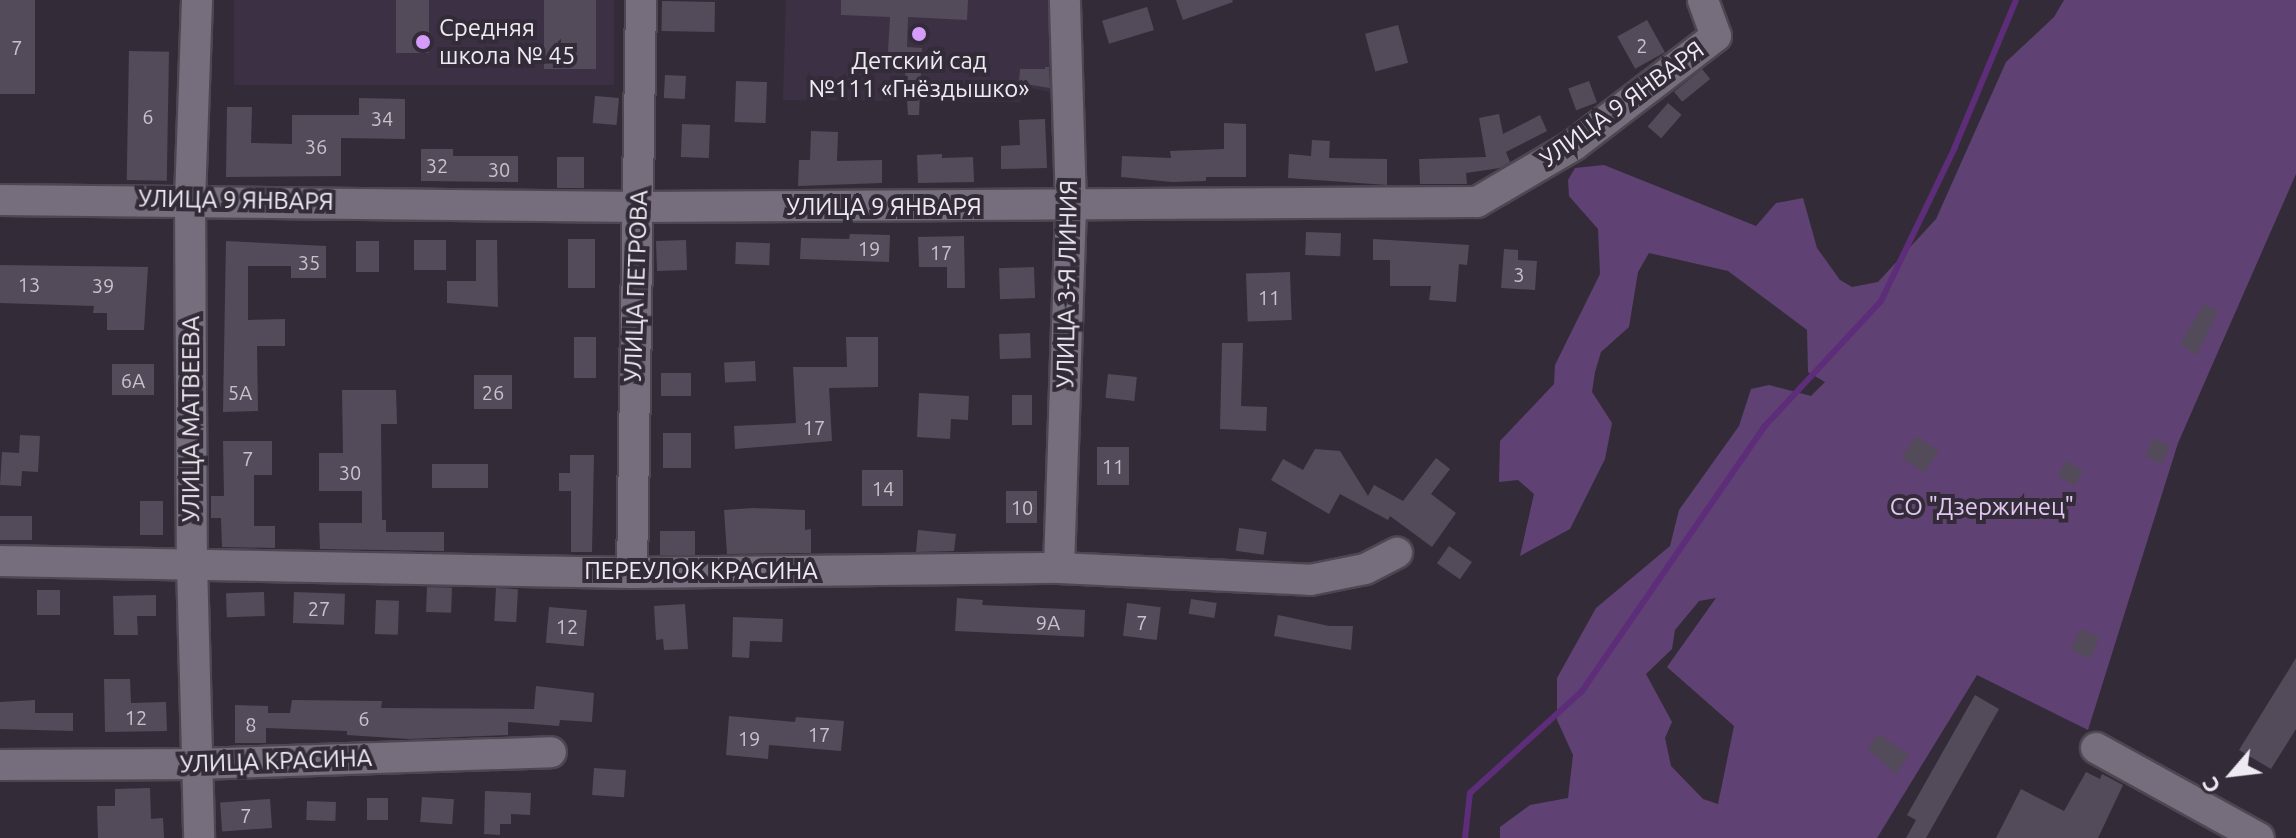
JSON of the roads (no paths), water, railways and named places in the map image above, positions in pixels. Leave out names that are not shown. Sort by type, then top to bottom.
[{"type":"street","name":"УЛИЦА МАТВЕЕВА","points":[[197,0],[190,199],[192,563],[199,838]]},
{"type":"street","name":"УЛИЦА ПЕТРОВА","points":[[632,573],[632,410],[640,207],[641,0]]},
{"type":"street","name":"УЛИЦА 3-Я ЛИНИЯ","points":[[1059,568],[1071,206],[1065,0]]},
{"type":"street","name":"УЛИЦА 9 ЯНВАРЯ","points":[[0,200],[190,199],[640,207],[1477,202],[1574,145],[1716,36],[1703,0]]},
{"type":"street","name":"ПЕРЕУЛОК КРАСИНА","points":[[0,561],[632,573],[1059,568],[1310,580],[1365,569],[1397,553]]},
{"type":"street","points":[[2096,748],[2259,838]]},
{"type":"street","name":"УЛИЦА КРАСИНА","points":[[0,765],[198,764],[551,752]]},
{"type":"waterway","points":[[1465,838],[1470,793],[1582,691],[1764,427],[1881,301],[1954,149],[2016,0]]},
{"type":"place","name":"Детский сад №111 «Гнёздышко»","points":[[919,34]]},
{"type":"place","name":"Средняя школа № 45","points":[[423,42]]},
{"type":"park label","name":"СО \"Дзержинец\"","points":[[1982,507]]}]
